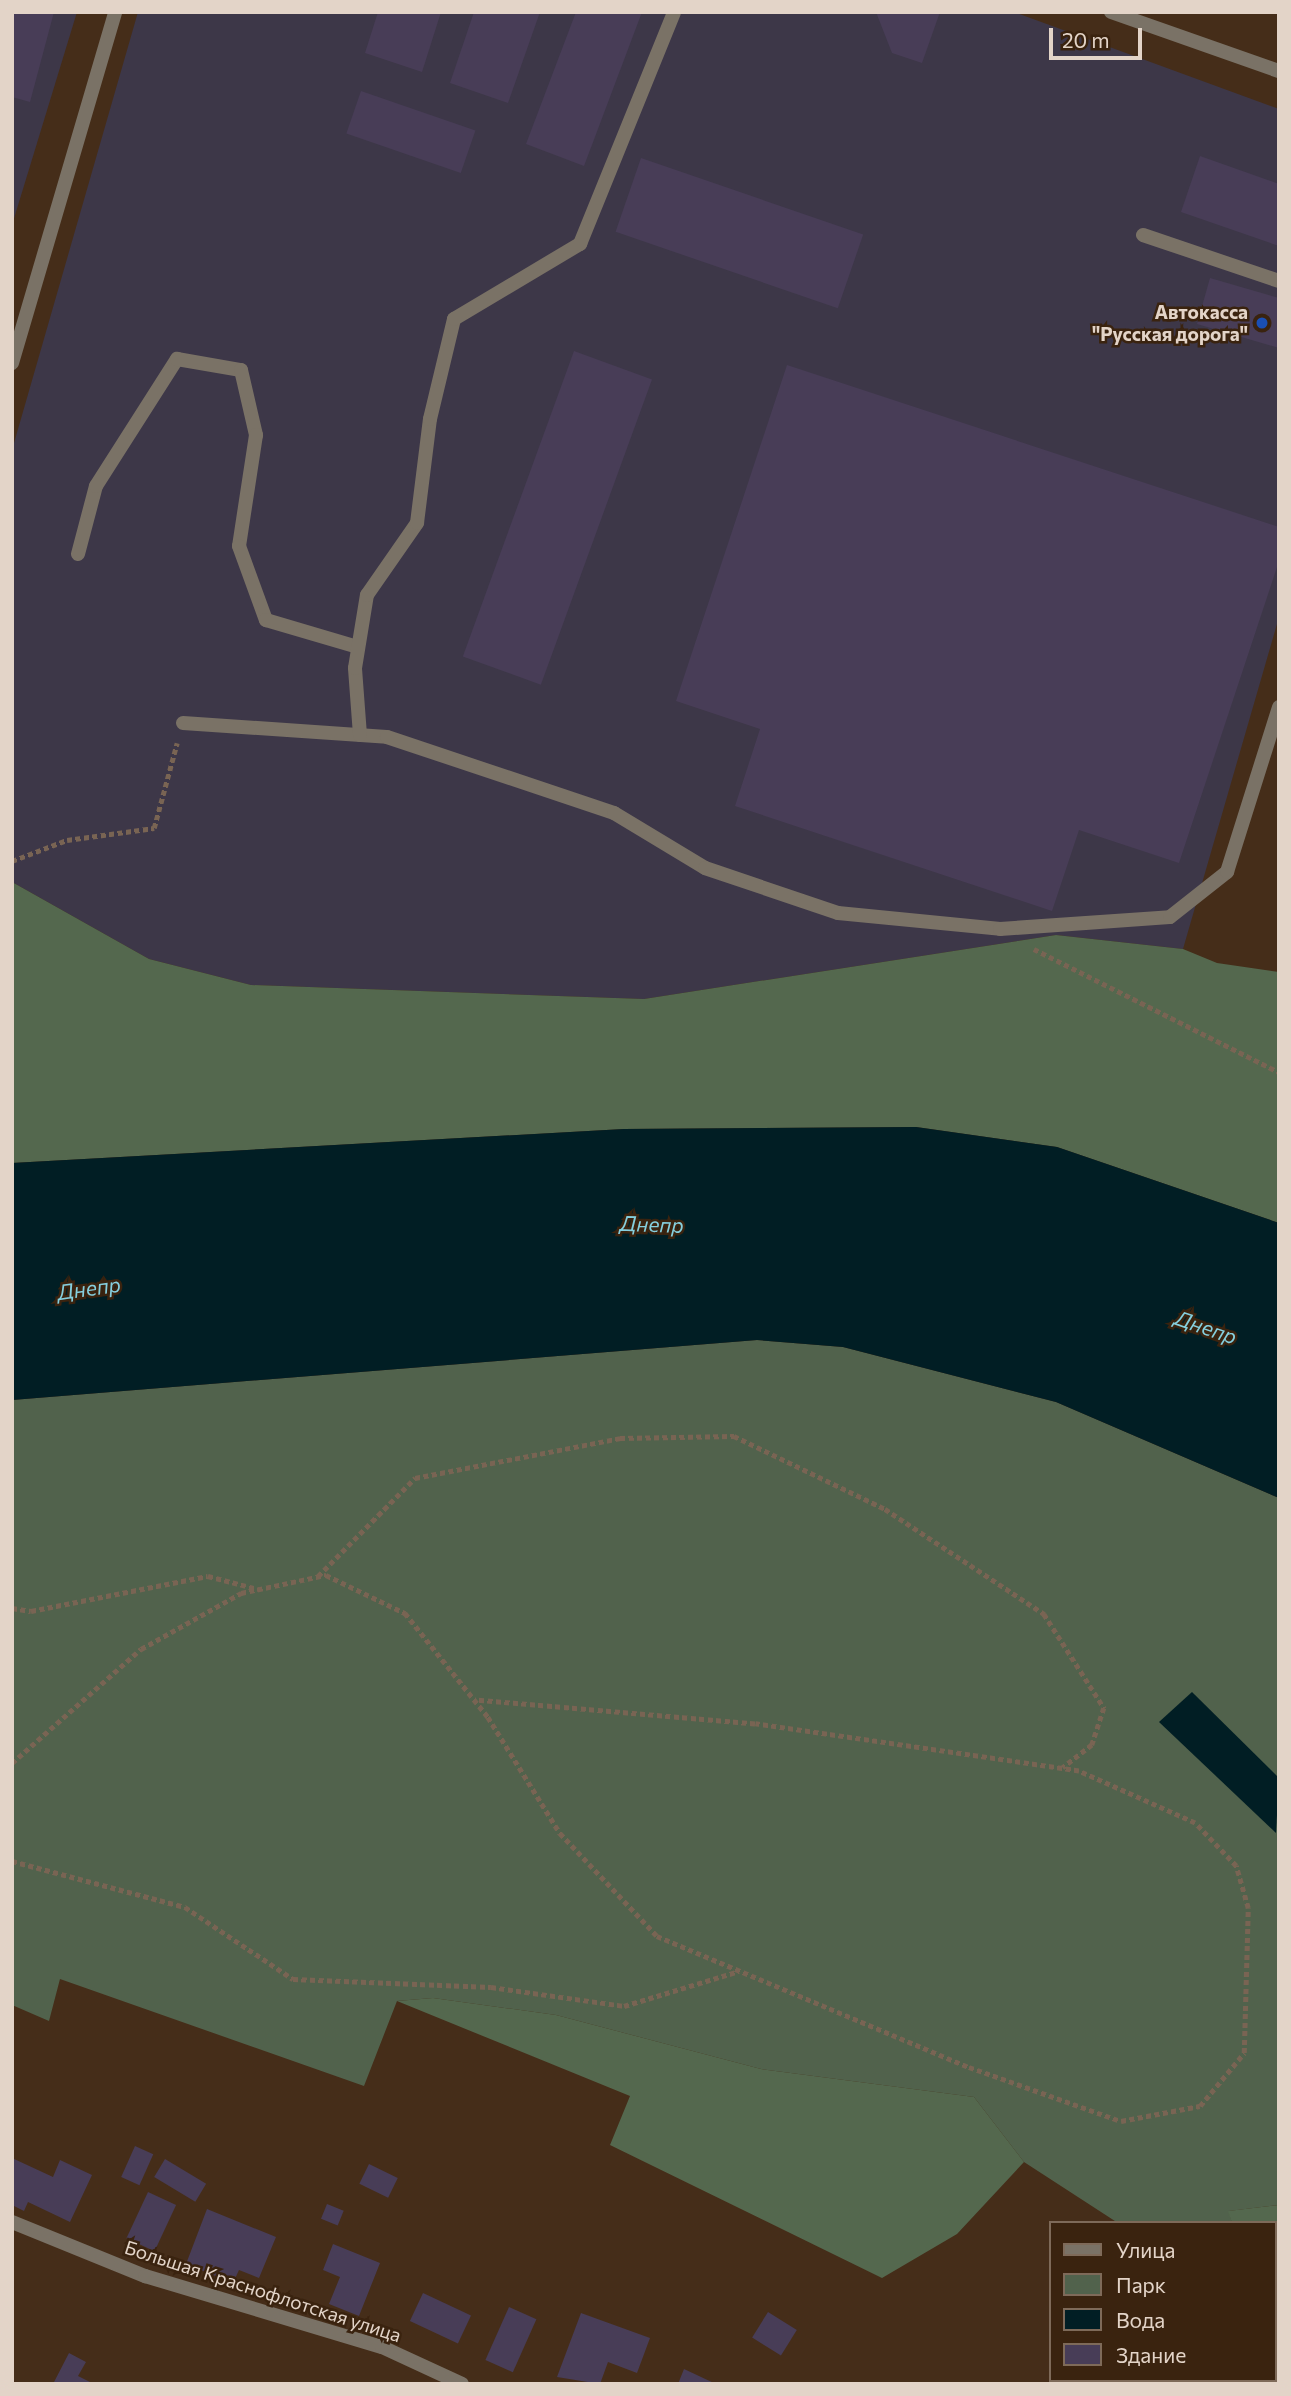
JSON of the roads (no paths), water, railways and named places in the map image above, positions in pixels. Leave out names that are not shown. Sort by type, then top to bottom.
[{"type":"street","points":[[12,363],[115,12]]},
{"type":"street","points":[[360,735],[358,647],[367,595],[418,523],[430,419],[454,319],[580,244],[674,12]]},
{"type":"street","points":[[1111,12],[1279,71]]},
{"type":"street","points":[[1143,235],[1279,281]]},
{"type":"street","points":[[78,554],[96,486],[177,359],[241,370],[256,435],[239,546],[266,620],[358,647]]},
{"type":"street","points":[[183,723],[387,737],[614,813],[705,868],[838,913],[1000,929],[1170,917],[1227,872],[1279,707]]},
{"type":"street","name":"Большая Краснофлотская улица","points":[[12,2222],[145,2276],[382,2347],[462,2384]]},
{"type":"water","name":"Днепр","points":[[916,1127],[1057,1147],[1279,1223],[1279,1498],[1056,1402],[843,1347],[757,1340],[12,1400],[12,1163],[624,1129]]},
{"type":"water","points":[[1192,1692],[1279,1778],[1276,1833],[1159,1722]]},
{"type":"place","name":"Автокасса \"Русская дорога\"","points":[[1262,323]]}]
